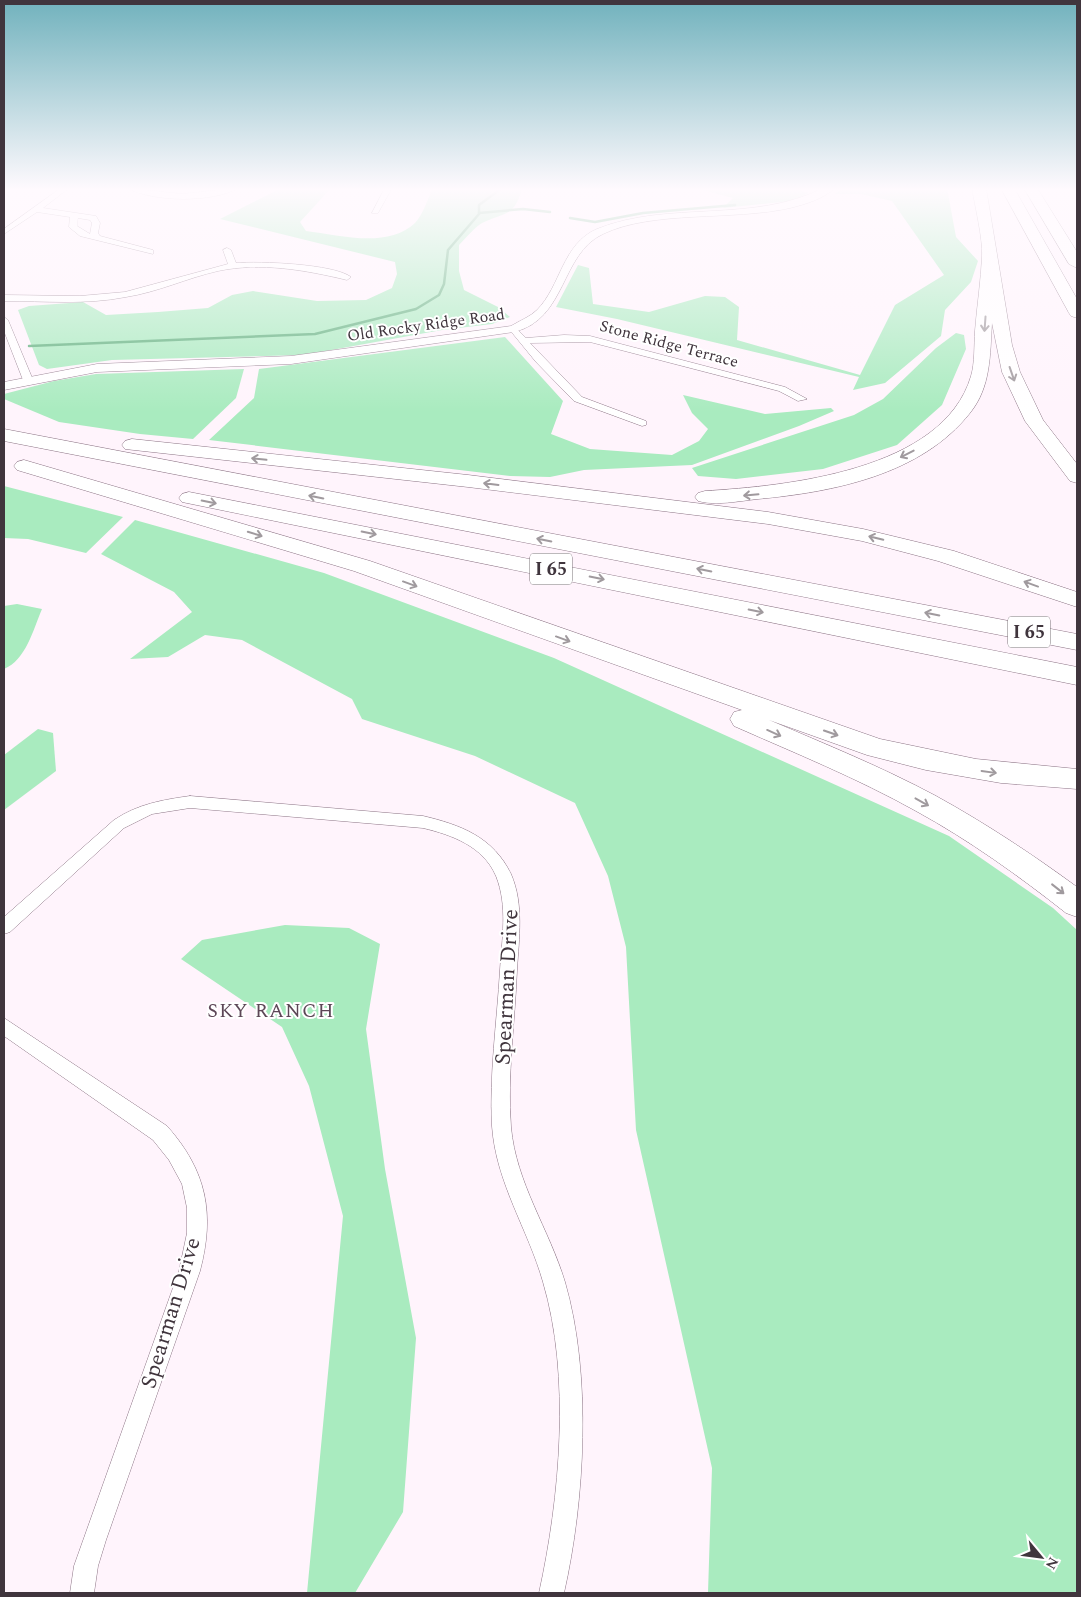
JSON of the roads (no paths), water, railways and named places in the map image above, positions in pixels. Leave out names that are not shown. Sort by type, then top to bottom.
[{"type":"highway","points":[[539,490],[664,497],[762,494],[841,480],[891,462],[916,449],[950,424],[964,410],[976,387],[982,364],[990,263]]},
{"type":"highway","points":[[991,263],[1004,345],[1014,380],[1034,421],[1077,477]]},
{"type":"highway","points":[[1049,263],[1077,313]]},
{"type":"highway","points":[[4,429],[768,518],[863,535],[946,556],[1077,600]]},
{"type":"highway","name":"I 65","points":[[4,435],[1077,642]]},
{"type":"highway","points":[[14,464],[362,566],[620,659],[876,748],[925,761],[989,772],[1077,779]]},
{"type":"highway","name":"I 65","points":[[14,464],[409,541],[1077,676]]},
{"type":"highway","points":[[620,659],[700,700],[902,791],[960,823],[1030,867],[1077,904]]},
{"type":"street","name":"Old Rocky Ridge Road","points":[[4,386],[97,368],[291,360],[514,329],[540,313],[551,299],[570,263]]},
{"type":"street","points":[[4,298],[97,298],[123,295],[233,266],[284,265],[347,277]]},
{"type":"street","points":[[4,320],[28,380]]},
{"type":"street","points":[[514,329],[526,341],[539,360],[578,399],[642,423]]},
{"type":"street","name":"Stone Ridge Terrace","points":[[526,341],[564,338],[590,339],[782,389],[802,399]]},
{"type":"street","name":"Spearman Drive","points":[[4,927],[119,824],[135,814],[172,804],[209,802],[417,821],[440,825],[468,836],[485,848],[496,860],[511,893],[512,913],[501,1101],[503,1141],[508,1167],[517,1196],[550,1271],[557,1293],[566,1340],[571,1450],[560,1558],[552,1593]]},
{"type":"street","name":"Spearman Drive","points":[[4,1026],[160,1133],[178,1152],[190,1175],[195,1196],[198,1222],[195,1250],[178,1306],[92,1549],[82,1593]]},
{"type":"waterway","points":[[29,346],[315,334],[416,309],[439,295],[444,284],[447,263]]},
{"type":"district","name":"SKY RANCH","points":[[271,1011]]}]
